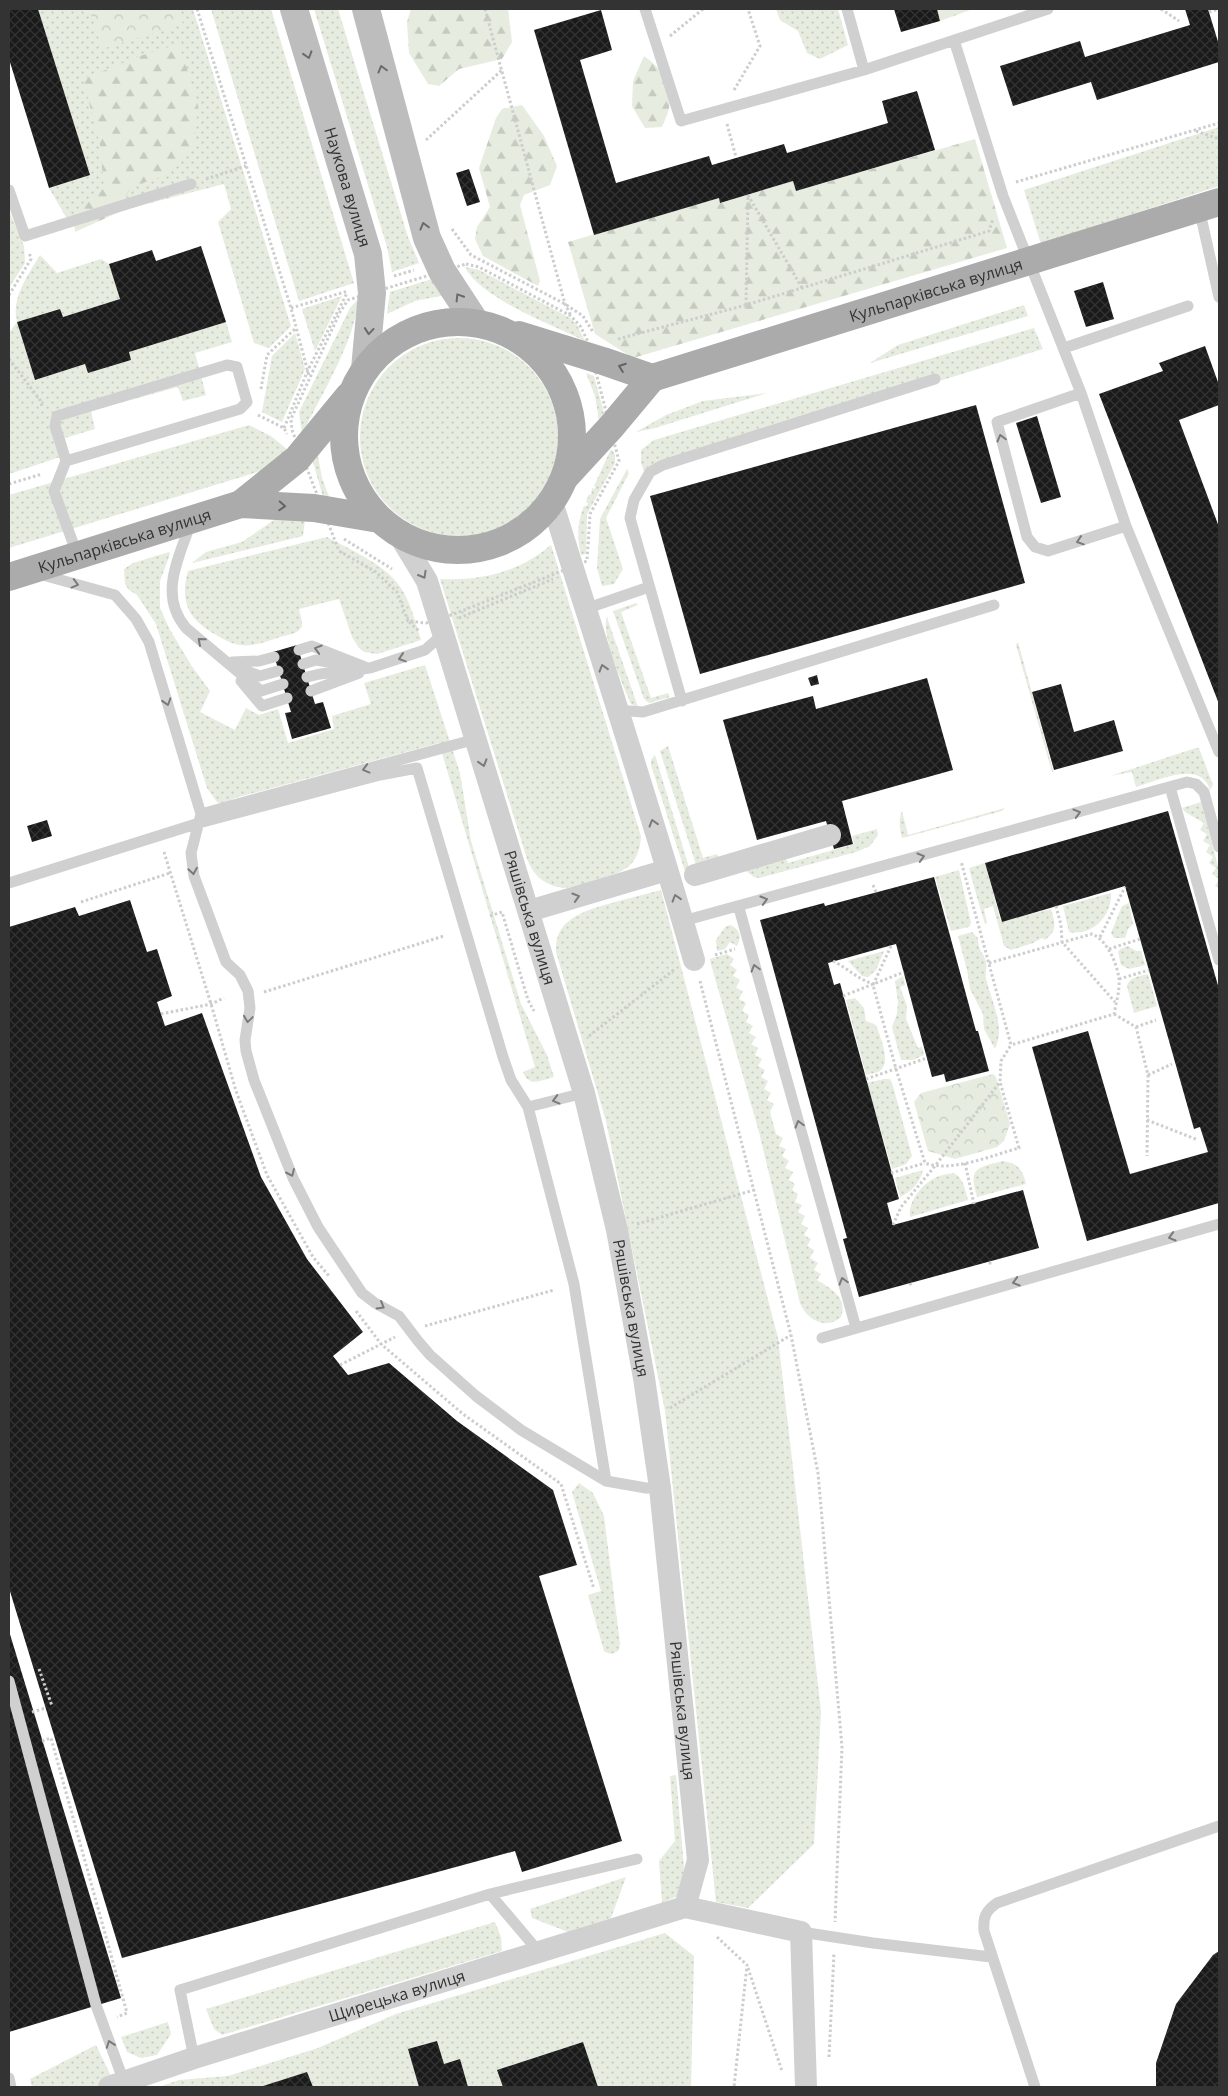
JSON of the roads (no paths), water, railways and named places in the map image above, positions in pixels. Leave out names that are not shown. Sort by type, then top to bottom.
[{"type":"main road","name":"Наукова вулиця","points":[[294,9],[379,286],[359,380]]},
{"type":"main road","points":[[359,380],[346,413],[344,436],[346,460],[353,482],[365,502],[389,526],[424,545],[452,551],[481,548],[508,539],[532,524],[552,502],[565,477],[572,442],[569,407],[554,375],[530,348],[488,327],[432,269],[427,238],[372,19]]},
{"type":"main road","name":"Кульпарківська вулиця","points":[[652,378],[1209,205]]},
{"type":"main road","name":"Кульпарківська вулиця","points":[[241,504],[297,459],[382,351],[402,336],[451,322],[488,327]]},
{"type":"main road","points":[[488,327],[592,346],[652,378],[614,436],[565,477]]},
{"type":"main road","name":"Кульпарківська вулиця","points":[[18,574],[241,504],[314,508],[389,526]]},
{"type":"street","points":[[552,502],[683,921],[689,962]]},
{"type":"street","name":"Ряшівська вулиця","points":[[389,526],[427,581],[437,628],[476,739],[584,1093],[617,1230],[644,1378],[660,1488],[698,1860],[685,1907]]},
{"type":"street","points":[[695,875],[830,835]]},
{"type":"street","points":[[529,911],[667,870]]},
{"type":"street","points":[[685,1907],[801,1932],[806,2087]]},
{"type":"street","name":"Щирецька вулиця","points":[[117,2085],[194,2058],[685,1907]]},
{"type":"lane","points":[[645,9],[681,121],[864,70],[1048,9]]},
{"type":"lane","points":[[847,9],[864,70]]},
{"type":"lane","points":[[954,40],[1003,196],[1081,393],[1126,526],[1219,752]]},
{"type":"lane","points":[[9,190],[24,236],[192,184]]},
{"type":"lane","points":[[1209,205],[1219,297]]},
{"type":"lane","points":[[1064,348],[1188,306]]},
{"type":"lane","points":[[66,461],[240,409],[247,402],[239,372],[236,367],[227,365],[62,413],[58,416],[55,426],[66,461],[54,491],[77,554]]},
{"type":"lane","points":[[682,701],[630,518],[634,500],[650,472],[663,465],[935,379]]},
{"type":"lane","points":[[1081,393],[997,422],[1028,538],[1035,547],[1048,551],[1126,526]]},
{"type":"lane","points":[[192,518],[175,572],[172,588],[172,604],[178,618],[186,628],[261,691],[283,684]]},
{"type":"lane","points":[[18,574],[115,595],[136,619],[149,642],[200,818],[191,854],[194,876],[226,962],[240,975],[248,991],[250,1008],[245,1040],[254,1080],[293,1178],[318,1227],[362,1293],[399,1316],[430,1355],[476,1396],[522,1430],[606,1481],[646,1488],[660,1488]]},
{"type":"lane","points":[[584,608],[649,587]]},
{"type":"lane","points":[[616,710],[644,712],[994,606]]},
{"type":"lane","points":[[312,691],[370,668],[425,650],[437,628]]},
{"type":"lane","points":[[299,650],[312,646],[370,668]]},
{"type":"lane","points":[[226,662],[259,661],[274,656]]},
{"type":"lane","points":[[303,664],[316,660],[370,668]]},
{"type":"lane","points":[[226,662],[260,676],[278,670]]},
{"type":"lane","points":[[226,662],[262,706],[287,698]]},
{"type":"lane","points":[[307,678],[320,674],[370,668]]},
{"type":"lane","points":[[9,883],[200,818],[415,762],[476,739]]},
{"type":"lane","points":[[415,762],[511,1080],[528,1107],[574,1284],[606,1481]]},
{"type":"lane","points":[[683,921],[739,908],[1192,782],[1201,787],[1219,847]]},
{"type":"lane","points":[[1170,787],[1219,960]]},
{"type":"lane","points":[[739,908],[856,1328]]},
{"type":"lane","points":[[528,1107],[584,1093]]},
{"type":"lane","points":[[822,1338],[1219,1224]]},
{"type":"lane","points":[[9,1681],[102,2023],[117,2085]]},
{"type":"lane","points":[[1035,2087],[984,1931],[983,1919],[988,1910],[997,1904],[1219,1826]]},
{"type":"lane","points":[[194,2058],[180,1990],[490,1894],[637,1859]]},
{"type":"lane","points":[[490,1894],[540,1952]]},
{"type":"lane","points":[[801,1932],[835,1938],[991,1956]]},
{"type":"lane","points":[[9,2078],[11,2087]]}]
